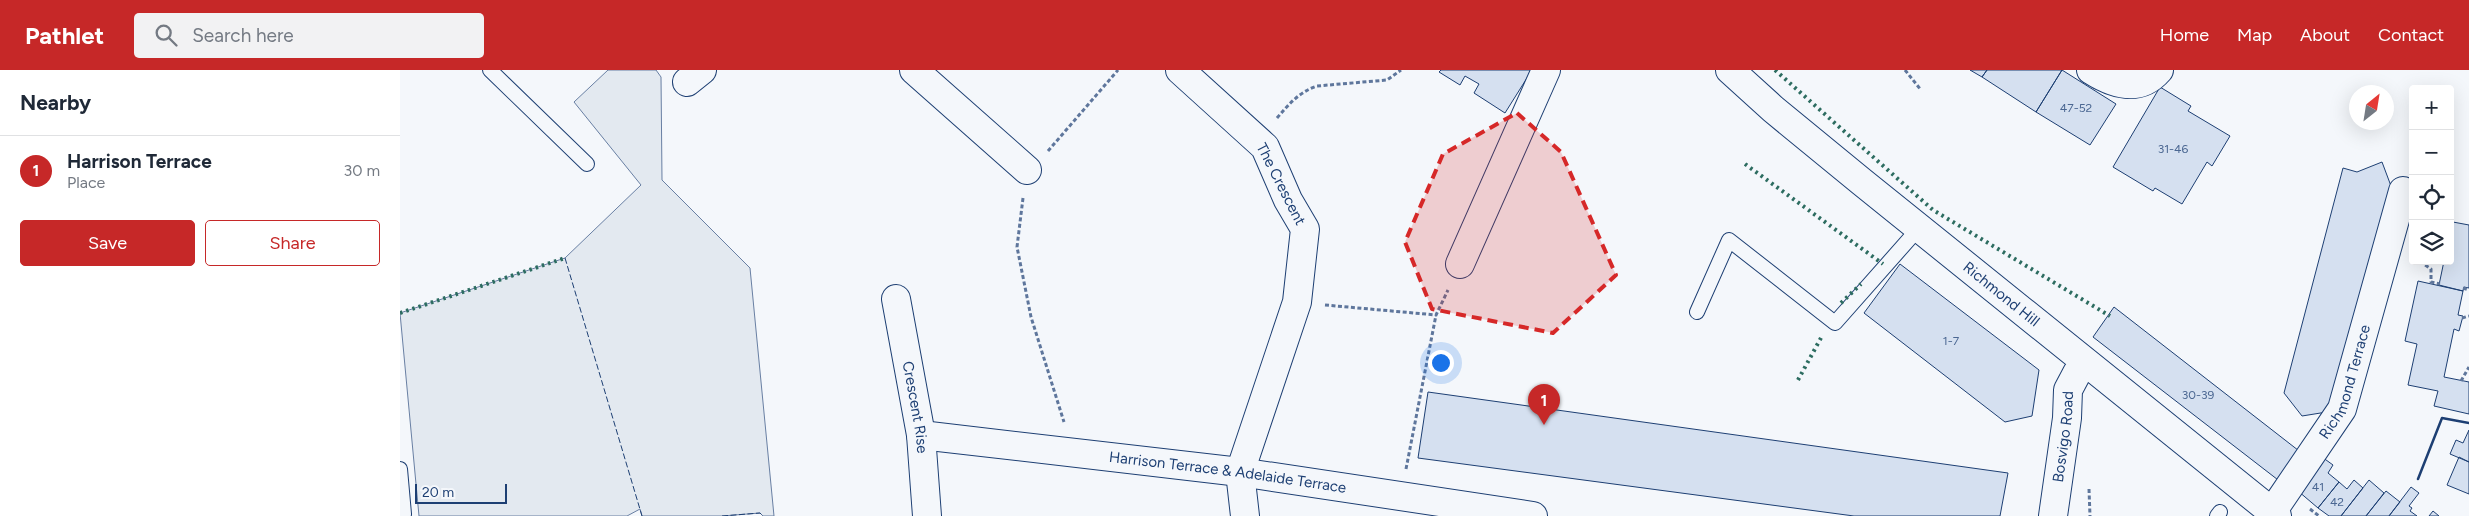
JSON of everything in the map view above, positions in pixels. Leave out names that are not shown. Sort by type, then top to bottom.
[{"type":"street","points":[[914,70],[1027,170]]},
{"type":"street","name":"The Crescent","points":[[1180,70],[1259,139],[1265,147],[1288,200],[1305,229],[1297,302],[1240,472]]},
{"type":"street","points":[[1460,264],[1546,70]]},
{"type":"street","name":"Richmond Hill","points":[[1730,70],[1773,109],[1919,228],[2275,514]]},
{"type":"street","points":[[2091,70],[2116,83],[2126,85],[2147,81],[2159,70]]},
{"type":"street","name":"Richmond Terrace","points":[[2275,514],[2342,409],[2402,240],[2402,191]]},
{"type":"street","name":"Crescent Rise","points":[[896,299],[921,435],[927,516]]},
{"type":"street","name":"Bosvigo Road","points":[[2053,516],[2067,418],[2068,390],[2077,373],[2086,363]]},
{"type":"street","name":"Harrison Terrace & Adelaide Terrace","points":[[921,435],[1074,451],[1240,472],[1533,516]]},
{"type":"street","points":[[1240,472],[1244,516]]},
{"type":"lane","points":[[490,70],[587,164]]},
{"type":"lane","points":[[1697,312],[1729,240],[1836,324],[1919,228]]},
{"type":"lane","points":[[400,469],[404,514]]},
{"type":"path","points":[[1074,451],[1031,317],[1017,247],[1027,170],[1048,151],[1118,70]]},
{"type":"path","points":[[1259,139],[1293,100],[1306,90],[1317,86],[1387,80],[1401,70]]},
{"type":"path","points":[[1905,70],[1921,90]]},
{"type":"path","points":[[1401,495],[1436,314],[1460,264]]},
{"type":"path","points":[[2463,288],[2469,290]]},
{"type":"path","points":[[1297,302],[1436,314]]},
{"type":"path","points":[[2462,318],[2469,316]]},
{"type":"path","points":[[2461,381],[2469,367]]},
{"type":"highlighted area","points":[[1517,113],[1561,152],[1616,275],[1553,333],[1432,309],[1405,242],[1443,154]]},
{"type":"shaded area","points":[[608,70],[656,70],[661,77],[662,180],[750,268],[774,516],[763,516],[760,513],[722,516],[642,516],[640,509],[627,516],[419,516],[400,313],[565,258],[641,185],[574,102]]},
{"type":"building","points":[[1441,70],[1532,70],[1505,113],[1474,93],[1479,84],[1465,76],[1460,85],[1439,72]]},
{"type":"building","points":[[1970,70],[1987,70],[1982,77]]},
{"type":"building","points":[[1987,70],[2062,70],[2036,112],[1982,77]]},
{"type":"building","points":[[2062,70],[2116,104],[2090,145],[2036,112]]},
{"type":"building","points":[[2160,87],[2191,106],[2188,111],[2230,136],[2212,166],[2207,162],[2182,204],[2155,188],[2153,191],[2113,167]]},
{"type":"building","points":[[2382,162],[2391,186],[2333,411],[2302,416],[2284,393],[2343,168],[2357,172]]},
{"type":"building","points":[[2454,222],[2469,225],[2469,288],[2464,287],[2463,291],[2439,285],[2443,265],[2454,265]]},
{"type":"building","points":[[1900,264],[2039,370],[2032,416],[2005,422],[1864,313]]},
{"type":"building","points":[[2418,281],[2463,291],[2458,315],[2463,316],[2459,331],[2454,329],[2444,377],[2469,382],[2469,414],[2434,406],[2438,391],[2408,385],[2417,344],[2405,341]]},
{"type":"building","points":[[2114,307],[2303,454],[2282,483],[2093,337]]},
{"type":"building","points":[[1428,392],[2008,473],[2000,516],[1854,516],[1418,458]]},
{"type":"building","points":[[2469,430],[2469,462],[2450,454],[2456,440],[2463,443]]},
{"type":"building","points":[[2322,457],[2333,465],[2328,473],[2339,482],[2318,508],[2298,491]]},
{"type":"building","points":[[2459,457],[2469,462],[2469,494],[2447,485]]},
{"type":"building","points":[[2354,480],[2363,488],[2341,516],[2329,516],[2318,508],[2339,482],[2347,489]]},
{"type":"building","points":[[2369,480],[2384,493],[2366,516],[2341,516]]},
{"type":"building","points":[[2411,487],[2419,493],[2409,506],[2412,508],[2410,511],[2417,516],[2389,516]]},
{"type":"building","points":[[2386,491],[2400,502],[2389,516],[2366,516]]},
{"type":"building","points":[[2433,511],[2439,516],[2429,516]]},
{"type":"hedge","points":[[1775,70],[1933,210],[2110,316]]},
{"type":"hedge","points":[[1745,164],[1883,264]]},
{"type":"hedge","points":[[400,313],[565,258]]},
{"type":"hedge","points":[[1841,303],[1861,284]]},
{"type":"hedge","points":[[1798,380],[1822,336]]},
{"type":"fence","points":[[565,258],[642,516]]},
{"type":"fence","points":[[722,516],[760,513],[763,516]]},
{"type":"wall","points":[[2418,479],[2442,418],[2469,423]]},
{"type":"place","name":"Harrison Terrace","points":[[1544,425]]}]
